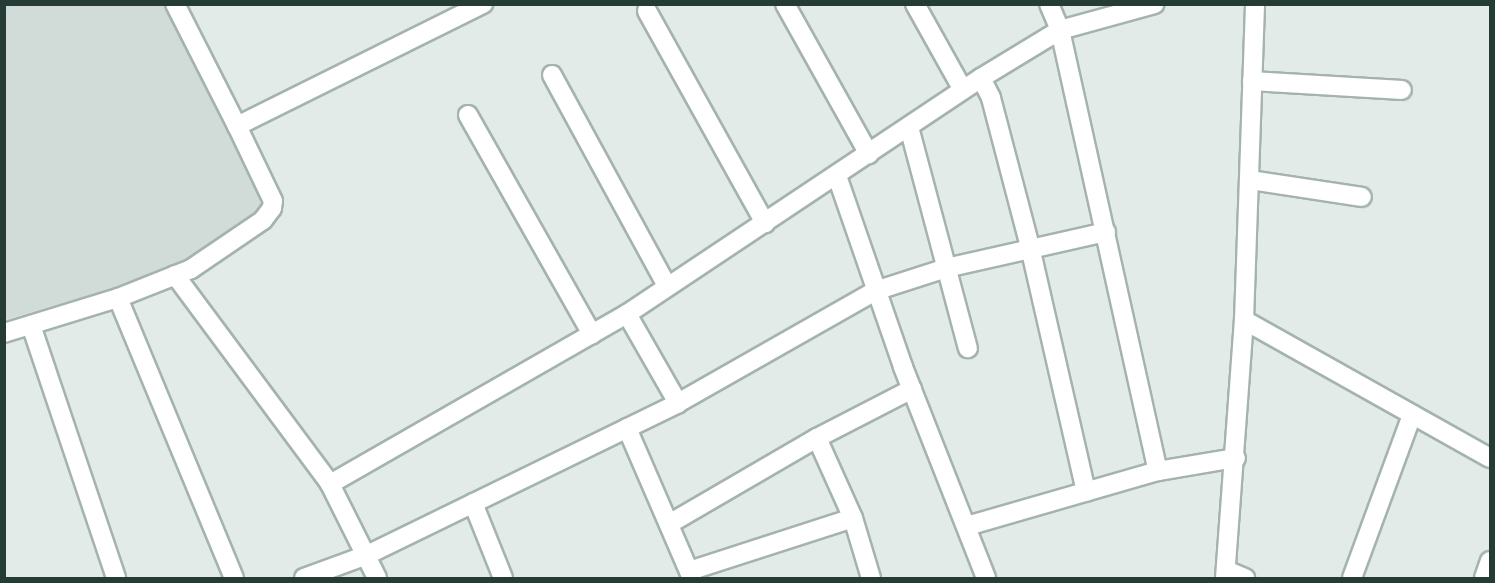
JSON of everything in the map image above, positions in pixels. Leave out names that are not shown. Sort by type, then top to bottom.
[{"type":"street","points":[[4,333],[118,298],[191,269],[263,220],[272,208],[273,201],[237,126],[174,4]]},
{"type":"street","points":[[237,126],[483,4]]},
{"type":"street","points":[[785,4],[869,154]]},
{"type":"street","points":[[915,4],[963,90]]},
{"type":"street","points":[[1049,4],[1060,30],[1158,471]]},
{"type":"street","points":[[330,484],[627,314],[981,78],[1060,30],[1155,4]]},
{"type":"street","points":[[1245,579],[1225,574],[1236,458],[1244,320],[1255,4]]},
{"type":"street","points":[[647,11],[765,223]]},
{"type":"street","points":[[552,75],[667,286]]},
{"type":"street","points":[[981,78],[991,98],[1030,247],[1086,492]]},
{"type":"street","points":[[1252,81],[1402,90]]},
{"type":"street","points":[[468,115],[592,334]]},
{"type":"street","points":[[909,127],[968,348]]},
{"type":"street","points":[[837,176],[875,291],[986,579]]},
{"type":"street","points":[[1250,180],[1362,197]]},
{"type":"street","points":[[304,579],[367,555],[678,403],[875,291],[946,268],[1030,247],[1106,232]]},
{"type":"street","points":[[175,275],[330,484],[377,579]]},
{"type":"street","points":[[118,298],[234,579]]},
{"type":"street","points":[[627,314],[678,403]]},
{"type":"street","points":[[1244,320],[1491,458]]},
{"type":"street","points":[[31,325],[116,579]]},
{"type":"street","points":[[669,524],[817,438],[912,389]]},
{"type":"street","points":[[1352,579],[1412,415]]},
{"type":"street","points":[[627,428],[690,574],[853,518]]},
{"type":"street","points":[[817,438],[853,518],[871,579]]},
{"type":"street","points":[[967,526],[1158,471],[1236,458]]},
{"type":"street","points":[[473,503],[503,579]]},
{"type":"street","points":[[1484,579],[1491,561]]},
{"type":"shaded area","points":[[5,5],[164,5],[267,205],[171,271],[5,320]]}]
